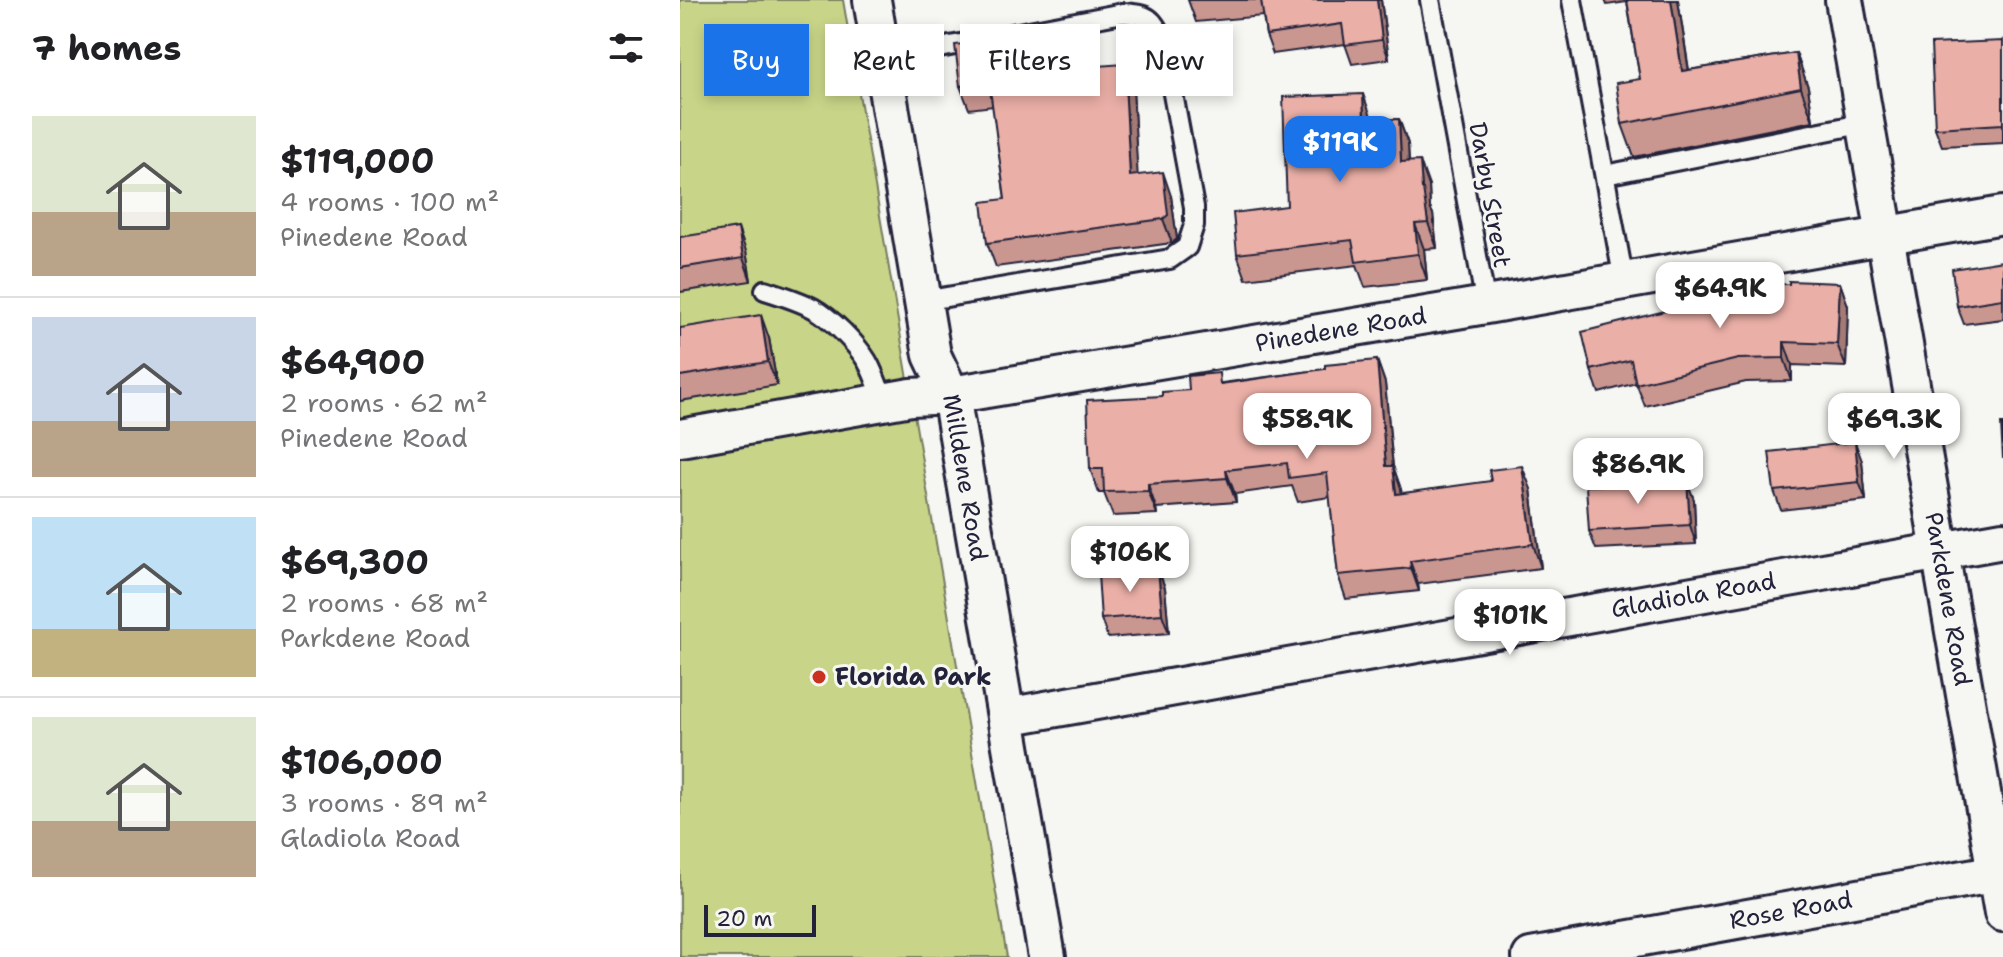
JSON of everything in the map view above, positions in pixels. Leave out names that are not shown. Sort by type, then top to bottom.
[{"type":"street","name":"Milldene Road","points":[[872,0],[876,24]]},
{"type":"street","name":"Parkdene Road","points":[[1844,0],[2000,872],[2003,913]]},
{"type":"street","name":"Milldene Road","points":[[888,96],[932,355],[951,395],[1047,957]]},
{"type":"street","name":"Pinedene Road","points":[[680,438],[911,397],[951,395],[1486,305],[2003,215]]},
{"type":"street","name":"Gladiola Road","points":[[1006,717],[2003,540]]},
{"type":"street","name":"Rose Road","points":[[1531,957],[2000,872]]},
{"type":"lane","name":"Darby Street","points":[[1430,0],[1486,305]]},
{"type":"lane","points":[[1572,0],[1624,281]]},
{"type":"lane","points":[[923,301],[1170,259],[1187,247],[1194,225],[1194,207],[1163,40],[1153,20],[1138,14],[1123,13],[944,47]]},
{"type":"lane","points":[[1605,175],[1866,123]]},
{"type":"lane","points":[[765,290],[816,309],[838,328],[869,364],[884,402]]},
{"type":"green space","name":"Florida Park","points":[[680,0],[843,0],[847,24],[825,24],[825,96],[859,96],[1007,957],[680,957]]},
{"type":"building","points":[[1261,0],[1377,0],[1382,40],[1345,45],[1342,24],[1266,35]]},
{"type":"building","points":[[1627,0],[1671,0],[1682,71],[1796,53],[1801,88],[1622,124],[1616,83],[1640,79]]},
{"type":"building","points":[[2003,41],[2003,124],[1935,128],[1931,44]]},
{"type":"building","points":[[960,44],[960,86],[955,45]]},
{"type":"building","points":[[1116,65],[1116,96],[1126,96],[1130,176],[1163,172],[1168,215],[1163,219],[987,243],[982,202],[1005,199],[991,96],[1100,96],[1100,66]]},
{"type":"building","points":[[1363,94],[1364,120],[1399,119],[1401,162],[1420,161],[1428,223],[1415,224],[1418,254],[1356,262],[1352,240],[1237,254],[1233,213],[1287,206],[1283,97]]},
{"type":"building","points":[[738,228],[743,258],[680,268],[680,237]]},
{"type":"building","points":[[2003,261],[2003,299],[1957,306],[1952,269]]},
{"type":"building","points":[[1789,281],[1840,283],[1837,344],[1784,342],[1784,358],[1738,359],[1636,384],[1631,360],[1591,370],[1582,332],[1732,294],[1732,285],[1789,284]]},
{"type":"building","points":[[761,315],[768,362],[680,376],[680,328]]},
{"type":"building","points":[[1377,360],[1386,466],[1393,466],[1396,494],[1491,481],[1489,470],[1522,466],[1533,544],[1410,561],[1411,568],[1338,575],[1327,473],[1289,478],[1287,463],[1226,470],[1227,478],[1148,484],[1148,491],[1104,492],[1103,469],[1090,469],[1087,400],[1162,396],[1162,392],[1189,390],[1188,376],[1219,373],[1220,384],[1325,369],[1325,365]]},
{"type":"building","points":[[1855,442],[1859,482],[1774,491],[1769,452]]},
{"type":"building","points":[[1687,481],[1690,525],[1589,531],[1586,486]]},
{"type":"building","points":[[1158,569],[1162,614],[1101,619],[1098,574]]},
{"type":"place","name":"Florida Park","points":[[819,677]]}]
